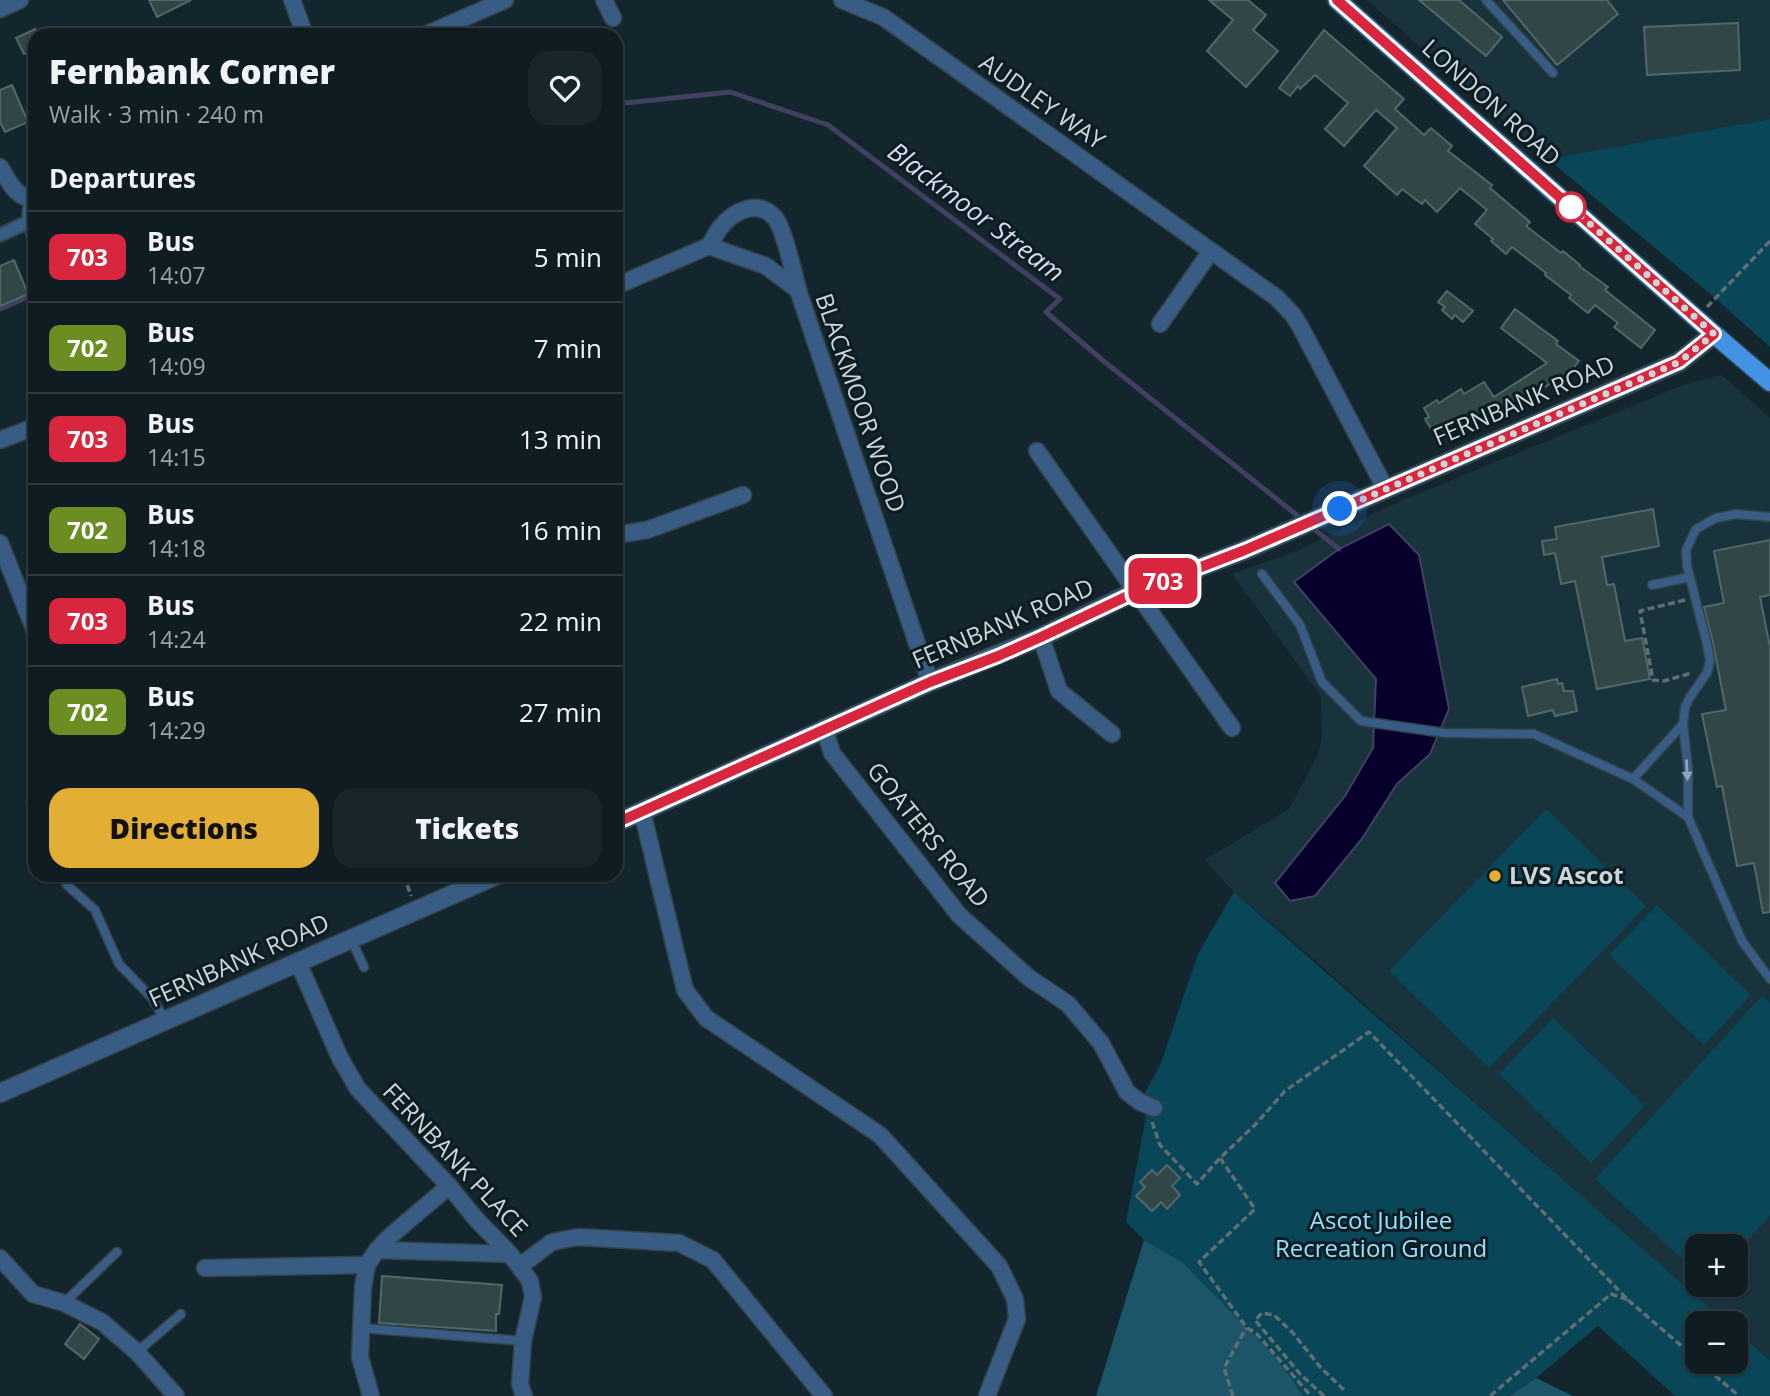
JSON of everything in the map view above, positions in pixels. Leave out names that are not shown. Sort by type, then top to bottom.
[{"type":"main road","name":"LONDON ROAD","points":[[1337,0],[1770,382]]},
{"type":"street","points":[[0,9],[20,0]]},
{"type":"street","points":[[292,0],[302,28]]},
{"type":"street","points":[[441,28],[505,0]]},
{"type":"street","points":[[604,0],[613,18]]},
{"type":"street","name":"AUDLEY WAY","points":[[842,0],[883,17],[1277,298],[1293,315],[1385,488]]},
{"type":"street","points":[[0,167],[12,186],[28,198]]},
{"type":"street","points":[[623,283],[709,246],[719,228],[732,216],[743,209],[754,207],[767,210],[776,218],[798,290]]},
{"type":"street","points":[[0,235],[28,229]]},
{"type":"street","name":"BLACKMOOR WOOD","points":[[709,246],[766,266],[798,290],[930,682]]},
{"type":"street","points":[[1160,324],[1211,251]]},
{"type":"street","name":"FERNBANK ROAD","points":[[623,820],[824,728],[1041,637],[1136,592],[1245,550],[1679,362],[1714,334]]},
{"type":"street","points":[[0,440],[28,430]]},
{"type":"street","points":[[1037,452],[1232,728]]},
{"type":"street","points":[[623,534],[647,530],[743,495]]},
{"type":"street","points":[[0,543],[28,600]]},
{"type":"street","points":[[1041,637],[1059,691],[1112,734]]},
{"type":"street","name":"GOATERS ROAD","points":[[824,728],[832,753],[959,915],[1028,976],[1068,1003],[1101,1043],[1127,1092],[1147,1105]]},
{"type":"street","points":[[642,811],[685,990],[706,1018],[880,1135],[999,1266],[1015,1299],[1017,1319],[987,1396]]},
{"type":"street","name":"FERNBANK ROAD","points":[[0,1093],[481,882]]},
{"type":"street","name":"FERNBANK PLACE","points":[[298,962],[340,1058],[358,1089],[449,1186],[515,1260],[530,1281],[533,1297],[523,1341],[520,1384],[524,1396]]},
{"type":"street","points":[[371,1396],[360,1357],[363,1287],[367,1265],[388,1238],[449,1186]]},
{"type":"street","points":[[377,1250],[515,1260],[552,1242],[578,1237],[679,1243],[713,1260],[824,1396]]},
{"type":"street","points":[[0,1258],[33,1294],[64,1303],[102,1322],[137,1352],[176,1396]]},
{"type":"street","points":[[205,1268],[367,1265]]},
{"type":"lane","points":[[1486,0],[1553,72]]},
{"type":"lane","points":[[1770,517],[1735,514],[1716,519],[1696,529],[1686,550],[1686,566],[1710,661],[1707,673],[1685,707],[1683,724],[1688,768],[1688,817],[1742,941],[1770,979]]},
{"type":"lane","points":[[1262,574],[1300,625],[1322,682],[1362,721],[1445,733],[1534,734],[1633,779],[1688,817]]},
{"type":"lane","points":[[1652,585],[1690,577]]},
{"type":"lane","points":[[1633,779],[1683,724]]},
{"type":"lane","points":[[65,882],[95,910],[119,964],[152,998],[165,1020]]},
{"type":"lane","points":[[351,939],[364,967]]},
{"type":"lane","points":[[64,1303],[117,1252]]},
{"type":"lane","points":[[137,1352],[181,1314]]},
{"type":"lane","points":[[362,1328],[523,1341]]},
{"type":"path","points":[[1707,307],[1770,241]]},
{"type":"path","points":[[1695,598],[1640,611],[1653,680],[1664,681],[1688,674],[1703,680]]},
{"type":"path","points":[[1147,1105],[1160,1145],[1197,1184],[1284,1091],[1369,1032],[1628,1300],[1685,1350]]},
{"type":"path","points":[[1220,1158],[1255,1209],[1199,1262],[1247,1328],[1256,1333],[1311,1396]]},
{"type":"path","points":[[1490,1396],[1611,1294],[1628,1300]]},
{"type":"path","points":[[1324,1396],[1300,1374],[1255,1320],[1262,1313],[1274,1315],[1343,1390]]},
{"type":"path","points":[[1233,1396],[1224,1368],[1247,1328]]},
{"type":"path","points":[[1714,1374],[1740,1396]]},
{"type":"shaded area","points":[[1367,0],[1770,0],[1770,119],[1548,159]]},
{"type":"shaded area","name":"LVS Ascot","points":[[1722,375],[1770,418],[1770,1360],[1748,1341],[1748,1311],[1713,1311],[1697,1297],[1748,1297],[1748,1234],[1685,1234],[1685,1287],[1234,892],[1205,860],[1289,809],[1319,752],[1322,736],[1321,696],[1232,574],[1296,551],[1403,500],[1686,384]]},
{"type":"shaded area","points":[[1389,524],[1419,555],[1449,709],[1430,754],[1397,784],[1361,840],[1315,896],[1290,901],[1275,883],[1345,796],[1373,748],[1376,679],[1294,582],[1339,549]]},
{"type":"shaded area","points":[[1144,1240],[1182,1262],[1274,1355],[1304,1396],[1096,1396]]},
{"type":"shaded area","points":[[1536,1378],[1571,1395],[1572,1396],[1509,1396]]},
{"type":"green space","points":[[1770,119],[1770,347],[1548,159]]},
{"type":"green space","points":[[1546,809],[1646,906],[1489,1068],[1389,971]]},
{"type":"green space","name":"Ascot Jubilee Recreation Ground","points":[[1234,892],[1685,1286],[1685,1297],[1697,1297],[1713,1311],[1685,1311],[1685,1374],[1748,1374],[1748,1341],[1770,1360],[1770,1396],[1675,1396],[1598,1326],[1536,1378],[1508,1396],[1304,1396],[1274,1355],[1182,1262],[1144,1240],[1126,1222],[1146,1117],[1140,1102],[1161,1063],[1198,954]]},
{"type":"green space","points":[[1657,905],[1751,995],[1704,1045],[1609,955]]},
{"type":"green space","points":[[1762,996],[1770,1003],[1770,1215],[1748,1240],[1748,1234],[1685,1234],[1685,1261],[1595,1179]]},
{"type":"green space","points":[[1553,1018],[1645,1106],[1591,1163],[1499,1074]]},
{"type":"building","points":[[149,0],[191,0],[157,17]]},
{"type":"building","points":[[1209,0],[1248,0],[1266,15],[1253,30],[1278,51],[1246,87],[1207,51],[1233,20]]},
{"type":"building","points":[[1419,0],[1459,0],[1502,37],[1486,56]]},
{"type":"building","points":[[1503,0],[1607,0],[1618,14],[1557,65]]},
{"type":"building","points":[[1738,23],[1740,70],[1647,75],[1644,27]]},
{"type":"building","points":[[1324,30],[1404,99],[1395,109],[1424,135],[1431,128],[1452,146],[1448,151],[1492,185],[1490,188],[1530,222],[1526,226],[1608,287],[1605,290],[1655,330],[1641,348],[1614,327],[1618,323],[1595,305],[1588,313],[1569,298],[1571,295],[1545,275],[1546,273],[1512,247],[1506,254],[1491,241],[1493,239],[1475,224],[1487,210],[1460,188],[1437,212],[1425,200],[1422,204],[1402,189],[1397,195],[1364,166],[1397,128],[1376,110],[1344,146],[1325,129],[1348,103],[1315,75],[1300,89],[1298,86],[1290,96],[1279,88]]},
{"type":"building","points":[[28,32],[28,52],[24,54],[16,38]]},
{"type":"building","points":[[12,85],[28,122],[5,132],[0,122],[0,90]]},
{"type":"building","points":[[14,260],[28,294],[0,306],[0,266]]},
{"type":"building","points":[[1447,291],[1473,311],[1463,322],[1455,315],[1452,319],[1442,310],[1445,307],[1438,302]]},
{"type":"building","points":[[1515,309],[1558,341],[1556,344],[1579,361],[1561,384],[1556,380],[1492,421],[1486,413],[1437,439],[1425,419],[1429,417],[1424,408],[1437,400],[1439,403],[1461,389],[1464,394],[1484,382],[1494,397],[1547,363],[1501,328]]},
{"type":"building","points":[[1653,509],[1659,546],[1602,557],[1607,585],[1614,584],[1625,641],[1642,638],[1650,679],[1597,689],[1575,581],[1561,584],[1555,553],[1544,555],[1542,541],[1557,539],[1555,527]]},
{"type":"building","points":[[1770,540],[1770,595],[1760,597],[1770,647],[1770,912],[1763,913],[1754,863],[1737,866],[1722,786],[1717,787],[1702,714],[1726,710],[1704,607],[1724,603],[1714,551]]},
{"type":"building","points":[[1557,679],[1558,684],[1562,683],[1564,691],[1573,691],[1577,711],[1555,716],[1553,710],[1528,716],[1522,687]]},
{"type":"building","points":[[1167,1165],[1180,1178],[1172,1186],[1180,1195],[1167,1209],[1161,1202],[1152,1211],[1136,1196],[1145,1187],[1140,1182],[1152,1170],[1157,1175]]},
{"type":"building","points":[[382,1276],[502,1285],[499,1314],[496,1314],[496,1331],[379,1323]]},
{"type":"building","points":[[80,1324],[99,1339],[84,1359],[65,1344]]},
{"type":"waterway","name":"Blackmoor Stream","points":[[623,103],[730,92],[828,125],[1060,299],[1046,312],[1303,520]]},
{"type":"waterway","name":"Blackmoor Stream","points":[[0,309],[28,297]]},
{"type":"waterway","name":"Blackmoor Stream","points":[[1310,526],[1339,549]]},
{"type":"bus line","name":"703","points":[[623,820],[824,728],[1041,637],[1136,592],[1245,550],[1679,362],[1709,340],[1714,334],[1337,0]]},
{"type":"place","name":"LVS Ascot","points":[[1495,876]]},
{"type":"route","points":[[1340,509],[1679,362],[1714,334],[1571,207]]}]
